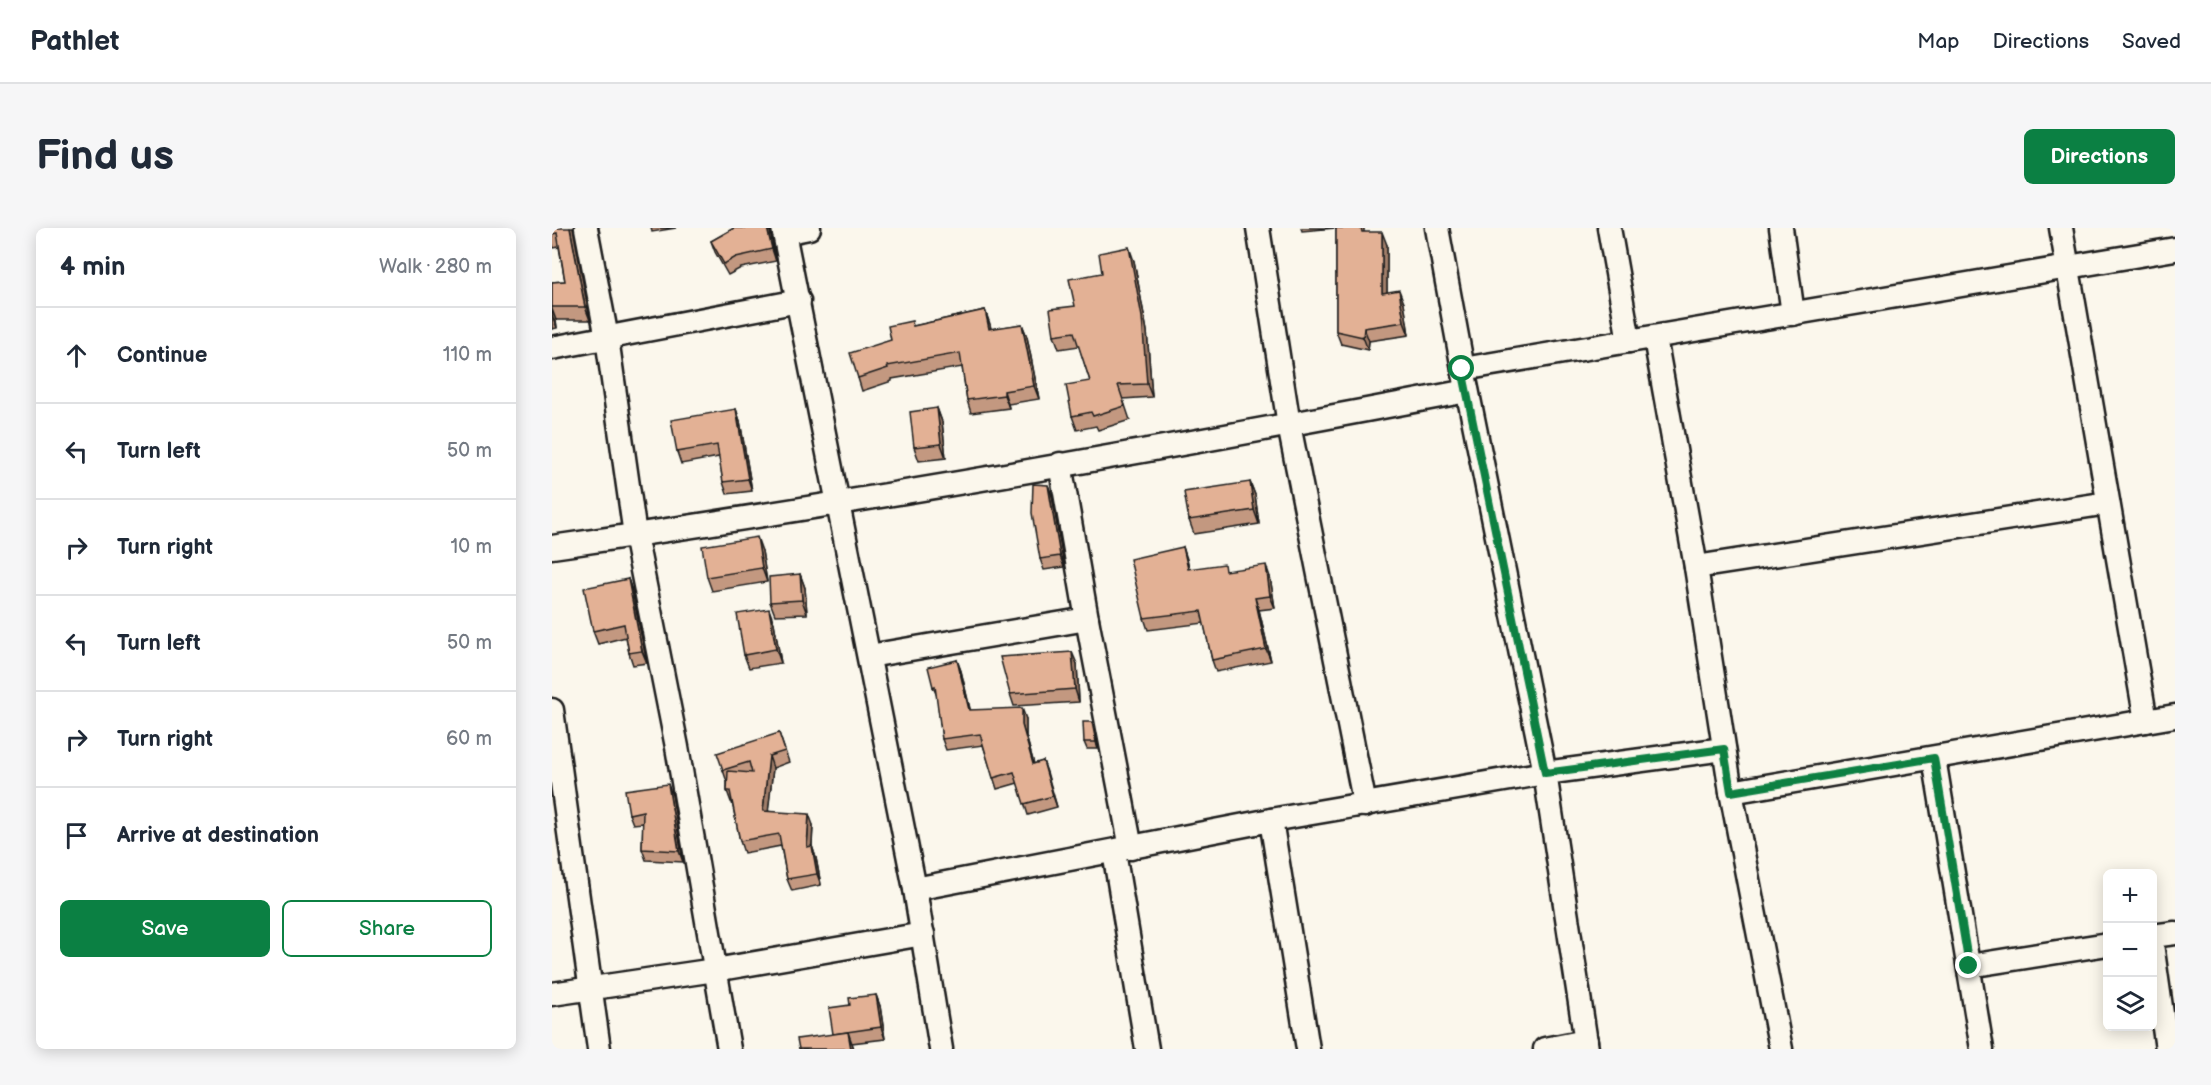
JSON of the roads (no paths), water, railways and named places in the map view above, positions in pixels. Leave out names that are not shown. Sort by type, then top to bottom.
[{"type":"street","points":[[586,228],[607,338],[635,535],[677,747],[729,1049]]},
{"type":"street","points":[[809,228],[783,231],[840,504],[915,889],[941,1049]]},
{"type":"street","points":[[1258,228],[1290,425],[1365,805]]},
{"type":"street","points":[[1437,228],[1462,369],[1545,773],[1586,1045],[1545,1049]]},
{"type":"street","points":[[1609,228],[1629,341]]},
{"type":"street","points":[[1781,228],[1793,314]]},
{"type":"street","points":[[2061,228],[2146,721]]},
{"type":"street","points":[[1462,369],[2175,249]]},
{"type":"street","points":[[552,348],[799,302]]},
{"type":"street","points":[[1654,338],[1696,567],[1731,792],[1781,1049]]},
{"type":"street","points":[[552,547],[840,504],[1290,425],[1467,391]]},
{"type":"street","points":[[1060,464],[1123,850],[1147,1049]]},
{"type":"street","points":[[1696,567],[2108,503]]},
{"type":"street","points":[[869,656],[1087,619]]},
{"type":"street","points":[[552,715],[599,1049]]},
{"type":"street","points":[[1731,792],[2175,716]]},
{"type":"street","points":[[915,889],[1271,820],[1545,773],[1724,749]]},
{"type":"street","points":[[1934,758],[1982,1049]]},
{"type":"street","points":[[1271,820],[1308,1049]]},
{"type":"street","points":[[2157,935],[2175,933]]},
{"type":"street","points":[[552,994],[715,970],[923,934]]},
{"type":"street","points":[[1969,966],[2103,945]]},
{"type":"street","points":[[2157,977],[2167,1049]]}]
